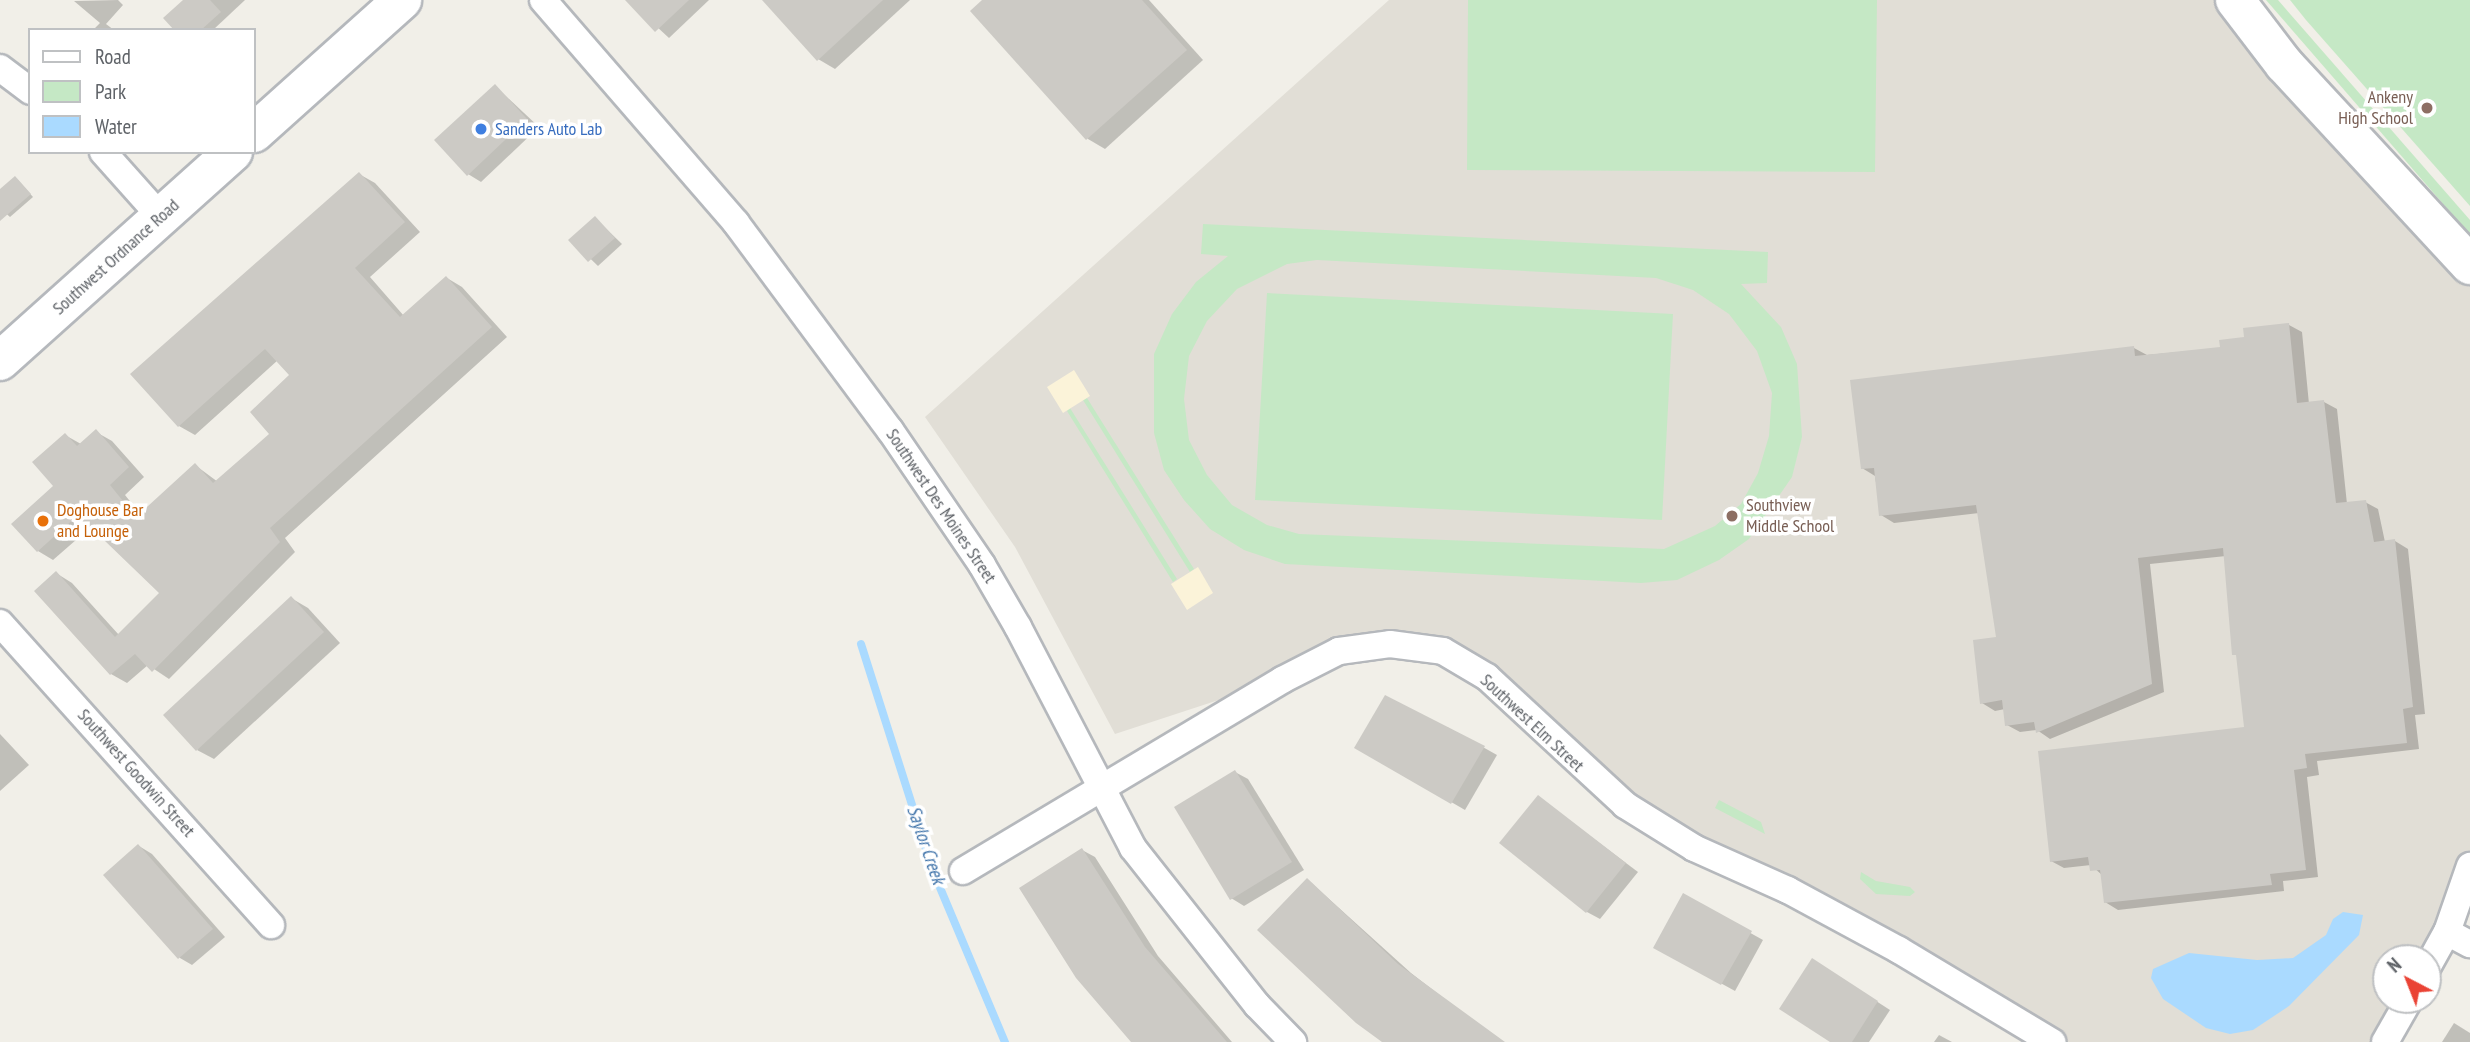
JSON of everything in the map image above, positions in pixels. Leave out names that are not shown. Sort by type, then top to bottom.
[{"type":"street","points":[[256,131],[402,0]]},
{"type":"street","name":"Southwest Des Moines Street","points":[[543,0],[736,223],[890,430],[982,565],[1133,848],[1257,1005],[1293,1042]]},
{"type":"street","points":[[2235,0],[2284,64],[2470,265]]},
{"type":"street","points":[[0,68],[28,89]]},
{"type":"street","points":[[105,154],[161,217]]},
{"type":"street","name":"Southwest Ordnance Road","points":[[0,361],[231,154]]},
{"type":"street","name":"Southwest Goodwin Street","points":[[0,623],[271,925]]},
{"type":"street","name":"Southwest Elm Street","points":[[963,871],[1100,788],[1339,651],[1390,644],[1443,651],[1487,677],[1625,805],[1694,848],[1788,890],[1899,950],[2052,1042]]},
{"type":"street","points":[[2440,944],[2470,866]]},
{"type":"street","points":[[2446,932],[2470,944]]},
{"type":"street","points":[[2385,1042],[2401,1014]]},
{"type":"shaded area","name":"Southview Middle School","points":[[1389,0],[2235,0],[2470,265],[2470,866],[2434,944],[2372,944],[2372,1014],[2401,1014],[2385,1042],[2052,1042],[1694,848],[1487,677],[1390,644],[1115,734],[1015,547],[925,417]]},
{"type":"green space","points":[[1468,0],[1877,0],[1875,172],[1467,170]]},
{"type":"green space","points":[[2266,0],[2278,0],[2470,220],[2470,235]]},
{"type":"green space","name":"Ankeny High School","points":[[2290,0],[2470,0],[2470,206],[2306,20]]},
{"type":"green space","points":[[1203,224],[1768,252],[1767,283],[1741,284],[1781,327],[1797,364],[1802,437],[1792,477],[1749,539],[1719,560],[1677,580],[1641,583],[1285,564],[1244,550],[1210,529],[1184,500],[1164,470],[1154,433],[1154,354],[1172,314],[1196,282],[1228,256],[1201,254]],"holes":[[[1317,260],[1656,278],[1693,290],[1729,314],[1757,351],[1772,393],[1769,436],[1758,473],[1741,504],[1715,526],[1664,549],[1299,534],[1267,525],[1232,505],[1207,475],[1189,440],[1184,399],[1189,356],[1207,321],[1237,289],[1287,264]]]},
{"type":"green space","points":[[1267,293],[1673,314],[1662,520],[1255,500]]},
{"type":"green space","points":[[1087,398],[1194,569],[1190,572],[1083,400]]},
{"type":"green space","points":[[1070,408],[1177,579],[1173,582],[1067,411]]},
{"type":"green space","points":[[1719,800],[1761,822],[1765,834],[1715,808]]},
{"type":"green space","points":[[1861,872],[1876,881],[1910,887],[1915,892],[1910,896],[1876,894],[1860,879]]},
{"type":"sand","points":[[1074,370],[1090,396],[1063,413],[1047,387]]},
{"type":"sand","points":[[1198,567],[1213,593],[1187,610],[1171,584]]},
{"type":"water","points":[[2343,912],[2363,915],[2359,935],[2289,1006],[2253,1030],[2230,1034],[2206,1028],[2163,999],[2151,978],[2153,969],[2189,953],[2257,960],[2293,958],[2326,935],[2333,919]]},
{"type":"building","points":[[183,0],[210,0],[221,12],[203,28],[172,28],[163,18]]},
{"type":"building","points":[[625,0],[689,0],[655,32]]},
{"type":"building","points":[[762,0],[883,0],[817,61]]},
{"type":"building","points":[[982,0],[1142,0],[1187,50],[1086,140],[970,11]]},
{"type":"building","name":"Sanders Auto Lab","points":[[495,84],[527,119],[467,176],[434,140]]},
{"type":"building","points":[[359,172],[405,222],[355,268],[400,317],[446,276],[492,327],[270,528],[280,542],[152,672],[135,654],[110,675],[34,591],[56,571],[115,637],[159,593],[78,515],[37,552],[11,524],[53,486],[32,462],[65,433],[77,446],[96,429],[129,467],[110,485],[136,517],[195,463],[213,483],[269,434],[250,412],[289,375],[265,349],[178,427],[130,374]]},
{"type":"building","points":[[15,176],[31,194],[0,221],[0,189]]},
{"type":"building","points":[[595,216],[615,238],[588,262],[568,240]]},
{"type":"building","name":"Southview Middle School","points":[[2289,323],[2297,403],[2324,400],[2336,503],[2366,500],[2374,542],[2395,539],[2413,707],[2403,709],[2407,743],[2305,754],[2307,768],[2294,770],[2306,870],[2270,874],[2272,885],[2104,903],[2100,870],[2090,871],[2088,857],[2050,862],[2038,751],[2244,727],[2236,655],[2232,655],[2223,548],[2138,558],[2152,684],[2036,733],[2034,722],[2005,726],[2002,700],[1980,704],[1973,640],[1996,637],[1976,505],[1879,516],[1874,468],[1861,469],[1850,380],[2134,346],[2135,356],[2220,347],[2219,340],[2244,337],[2243,328]]},
{"type":"building","points":[[291,596],[324,632],[196,751],[163,715]]},
{"type":"building","points":[[1385,695],[1485,746],[1451,804],[1354,748]]},
{"type":"building","points":[[1235,770],[1292,862],[1230,900],[1174,807]]},
{"type":"building","points":[[1538,795],[1626,863],[1586,913],[1499,843]]},
{"type":"building","points":[[138,844],[213,929],[178,959],[103,875]]},
{"type":"building","points":[[1082,848],[1145,947],[1227,1042],[1131,1042],[1076,978],[1019,888]]},
{"type":"building","points":[[1307,878],[1398,964],[1505,1042],[1382,1042],[1356,1023],[1257,930]]},
{"type":"building","points":[[1683,893],[1752,931],[1721,985],[1653,948]]},
{"type":"building","points":[[1812,958],[1878,1001],[1852,1042],[1830,1042],[1779,1009]]},
{"type":"waterway","name":"Saylor Creek","points":[[861,644],[933,871],[1005,1042]]},
{"type":"place","name":"Ankeny High School","points":[[2427,108]]},
{"type":"place","name":"Sanders Auto Lab","points":[[481,129]]},
{"type":"place","name":"Southview Middle School","points":[[1732,516]]},
{"type":"place","name":"Doghouse Bar and Lounge","points":[[43,521]]}]
